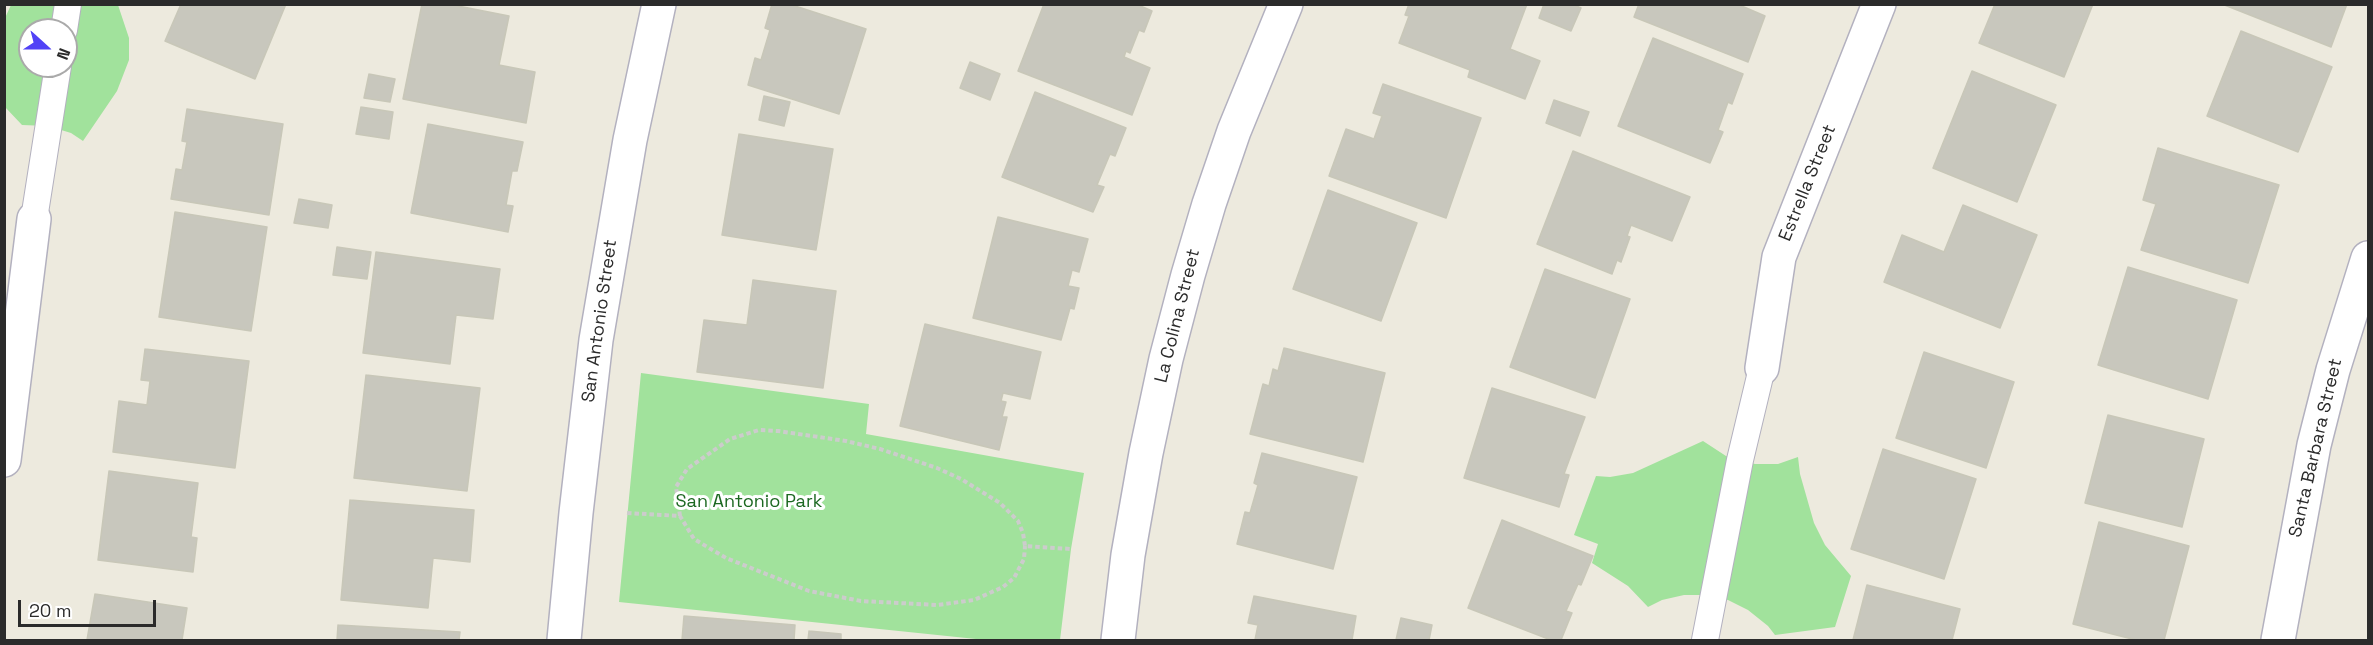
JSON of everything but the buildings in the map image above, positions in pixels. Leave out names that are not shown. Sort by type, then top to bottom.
[{"type":"street","name":"San Antonio Street","points":[[564,640],[596,340],[630,140],[659,4]]},
{"type":"street","name":"La Colina Street","points":[[1118,640],[1128,555],[1142,475],[1166,359],[1188,274],[1234,131],[1286,4]]},
{"type":"street","name":"Estrella Street","points":[[1762,368],[1779,257],[1879,4]]},
{"type":"street","points":[[4,460],[34,219]]},
{"type":"street","name":"Santa Barbara Street","points":[[2278,640],[2314,445],[2333,370],[2368,258]]},
{"type":"lane","points":[[34,219],[56,78]]},
{"type":"lane","points":[[1705,640],[1740,460],[1762,368]]},
{"type":"path","points":[[759,430],[778,431],[836,439],[880,449],[961,479],[1000,503],[1011,513],[1023,533],[1024,559],[1014,578],[994,592],[974,600],[937,605],[861,601],[809,591],[726,558],[694,539],[680,516],[676,487],[687,469],[730,439],[759,430]]},
{"type":"path","points":[[627,513],[680,516]]},
{"type":"path","points":[[1025,546],[1071,549]]},
{"type":"green space","points":[[11,5],[118,5],[129,38],[129,60],[117,91],[83,141],[71,133],[48,126],[22,125],[5,107],[5,18]]},
{"type":"green space","name":"San Antonio Park","points":[[641,373],[869,404],[866,434],[1084,473],[1071,549],[1060,640],[976,639],[619,602]]},
{"type":"green space","points":[[1703,441],[1726,456],[1755,464],[1778,464],[1798,457],[1800,474],[1814,523],[1825,545],[1851,576],[1835,627],[1775,635],[1768,626],[1748,610],[1728,600],[1707,595],[1684,595],[1662,600],[1648,607],[1628,586],[1592,563],[1598,544],[1574,535],[1596,476],[1610,477],[1633,473]]}]
